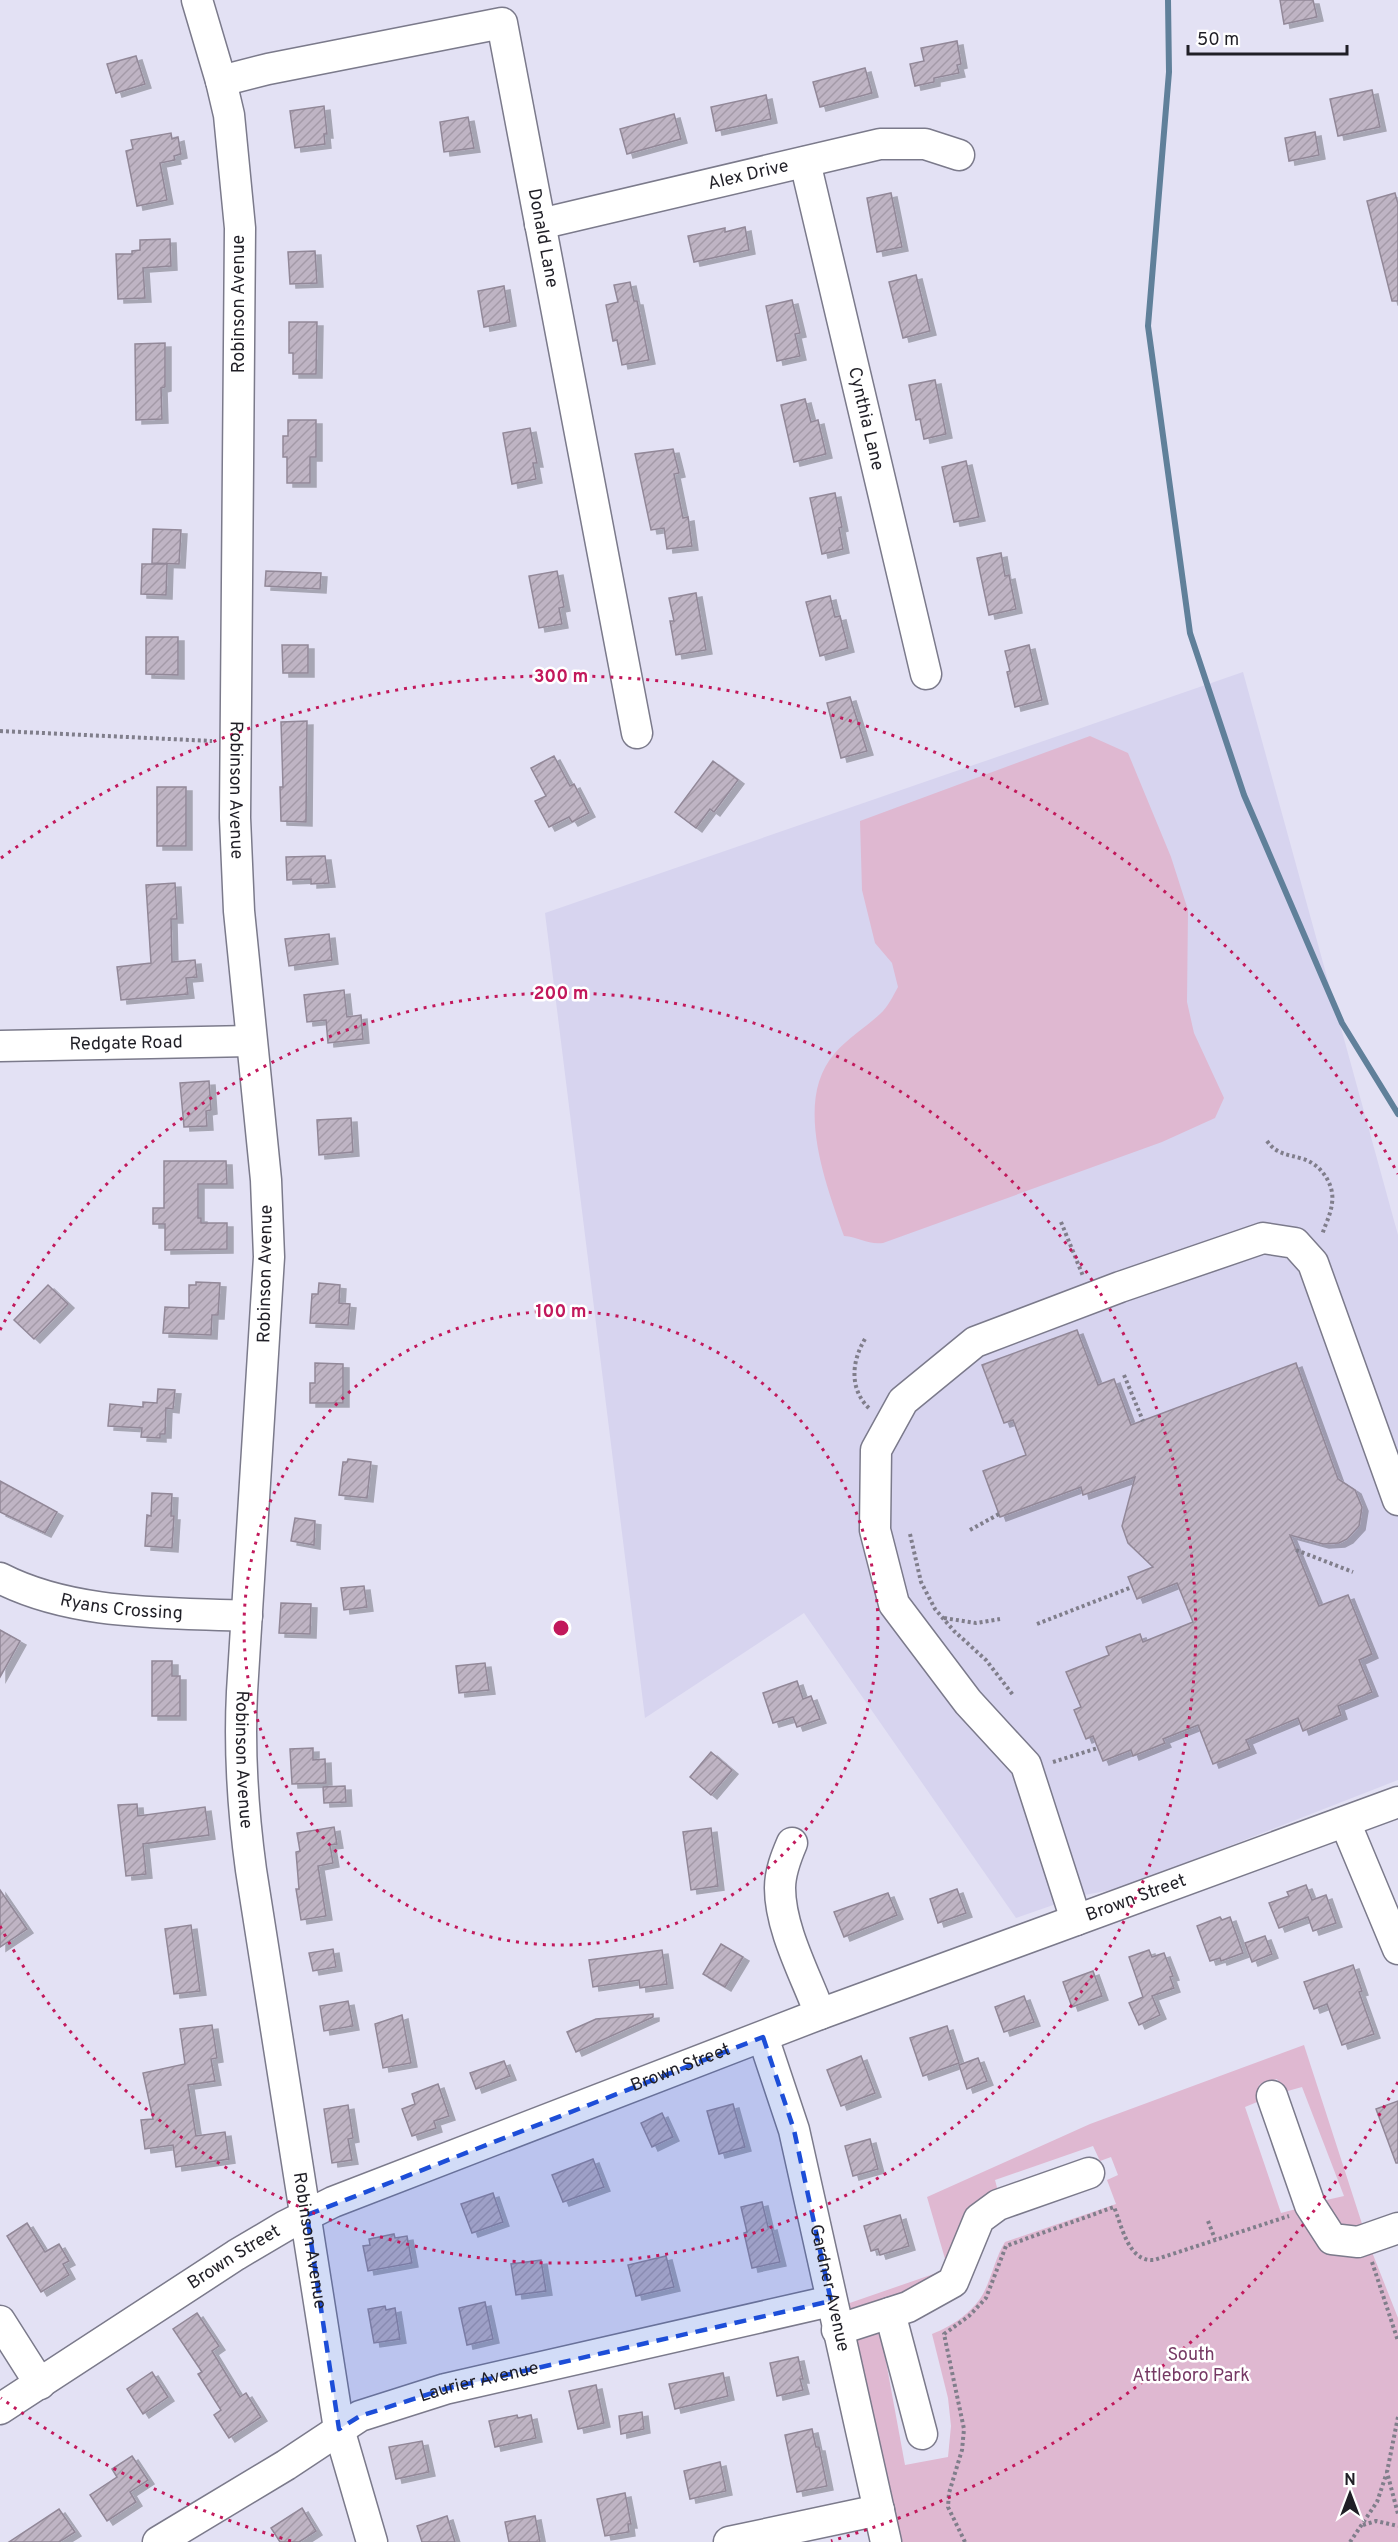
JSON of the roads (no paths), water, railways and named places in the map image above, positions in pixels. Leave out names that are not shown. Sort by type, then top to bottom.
[{"type":"street","name":"Robinson Avenue","points":[[197,0],[221,81],[234,150],[240,228],[236,866],[266,1180],[269,1257],[240,1747],[245,1830],[339,2429],[372,2542]]},
{"type":"street","name":"Donald Lane","points":[[221,81],[268,69],[502,23],[637,733]]},
{"type":"street","name":"Alex Drive","points":[[540,224],[880,144],[925,144],[959,155]]},
{"type":"street","name":"Cynthia Lane","points":[[805,162],[926,674]]},
{"type":"street","name":"Redgate Road","points":[[0,1046],[251,1041]]},
{"type":"street","points":[[1076,1920],[1026,1765],[968,1702],[894,1604],[875,1530],[876,1450],[903,1401],[975,1342],[1120,1287],[1263,1238],[1295,1243],[1313,1263],[1398,1500]]},
{"type":"street","name":"Ryans Crossing","points":[[0,1578],[37,1592],[103,1606],[247,1616]]},
{"type":"street","name":"Brown Street","points":[[0,2409],[236,2255],[307,2215],[358,2192],[820,2014],[1398,1802]]},
{"type":"street","points":[[1345,1822],[1398,1949]]},
{"type":"street","points":[[792,1843],[782,1871],[780,1887],[782,1905],[786,1923],[820,2014]]},
{"type":"street","name":"Gardner Avenue","points":[[763,2037],[794,2130],[886,2542]]},
{"type":"street","points":[[1272,2096],[1310,2205],[1332,2239],[1358,2242],[1398,2228]]},
{"type":"street","points":[[837,2330],[908,2307],[953,2282],[979,2219],[998,2205],[1089,2173]]},
{"type":"street","name":"Laurier Avenue","points":[[158,2542],[286,2465],[360,2416],[445,2389],[831,2301]]},
{"type":"street","points":[[890,2313],[922,2434]]},
{"type":"street","points":[[0,2321],[39,2384]]},
{"type":"street","points":[[729,2542],[879,2510]]},
{"type":"waterway","points":[[1168,0],[1169,72],[1148,326],[1190,633],[1244,795],[1342,1023],[1398,1114]]},
{"type":"park label","name":"South Attleboro Park","points":[[1191,2365]]}]
